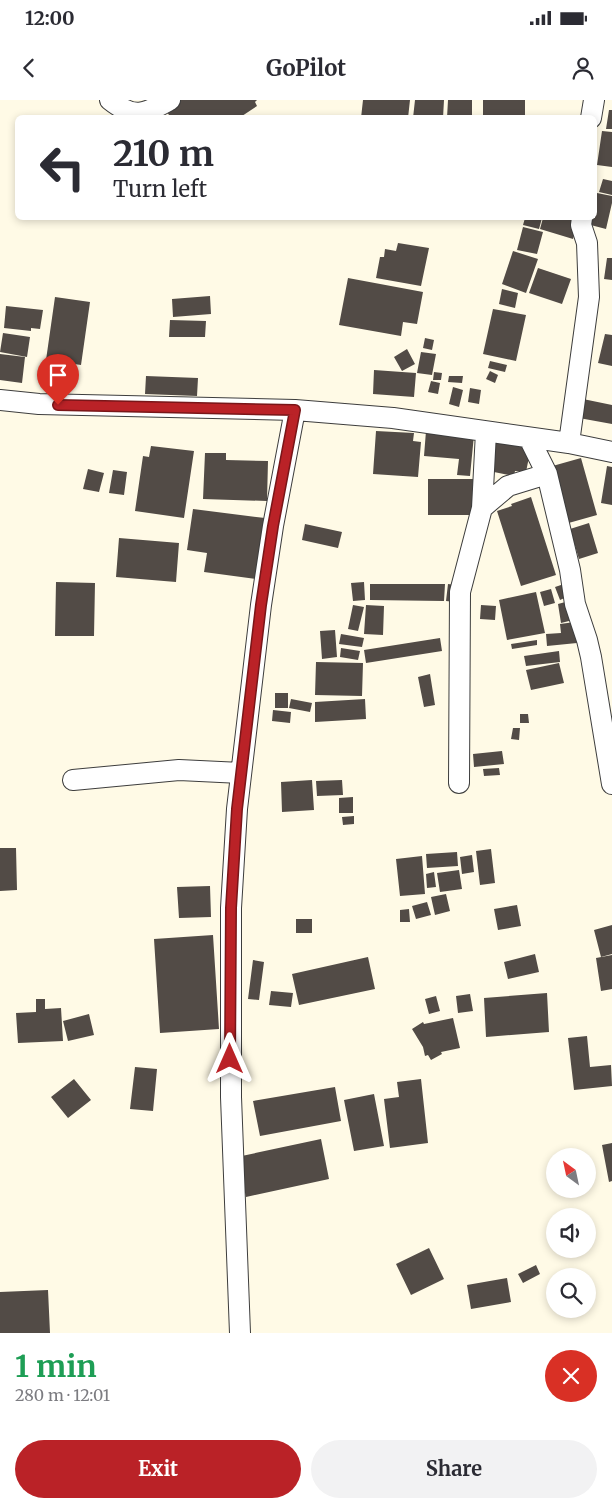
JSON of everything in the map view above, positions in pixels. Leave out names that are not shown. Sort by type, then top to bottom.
[{"type":"street","points":[[110,100],[131,113],[142,115],[170,100]]},
{"type":"street","points":[[592,115],[594,100]]},
{"type":"street","points":[[569,443],[589,297],[587,242],[581,225],[582,220]]},
{"type":"street","points":[[0,400],[39,404],[295,410],[393,418],[569,443],[612,452]]},
{"type":"street","points":[[240,1333],[230,1097],[231,908],[237,809],[261,605],[273,526],[295,410]]},
{"type":"street","points":[[459,783],[460,592],[482,508],[486,432]]},
{"type":"street","points":[[528,438],[547,474],[570,570],[575,604],[591,657],[612,784]]},
{"type":"street","points":[[482,508],[508,486],[547,474]]},
{"type":"street","points":[[73,780],[179,770],[241,773]]},
{"type":"building","points":[[178,100],[257,100],[255,102],[257,106],[244,115],[169,115],[167,112],[180,103]]},
{"type":"building","points":[[363,100],[410,100],[408,115],[361,115]]},
{"type":"building","points":[[415,100],[444,100],[443,115],[413,115]]},
{"type":"building","points":[[448,100],[472,100],[472,115],[447,115]]},
{"type":"building","points":[[483,100],[525,100],[525,115],[483,115]]},
{"type":"building","points":[[609,110],[612,110],[612,129],[606,129]]},
{"type":"building","points":[[602,131],[612,132],[612,167],[597,165]]},
{"type":"building","points":[[603,179],[612,181],[612,195],[599,192]]},
{"type":"building","points":[[597,193],[612,196],[606,229],[583,223],[584,220],[597,220]]},
{"type":"building","points":[[524,220],[541,220],[539,229],[523,225]]},
{"type":"building","points":[[542,220],[578,221],[573,239],[540,229]]},
{"type":"building","points":[[523,227],[543,232],[537,254],[517,250]]},
{"type":"building","points":[[398,243],[429,248],[421,286],[376,278],[380,257],[384,257],[385,249],[396,251]]},
{"type":"building","points":[[513,251],[538,259],[526,293],[502,284]]},
{"type":"building","points":[[607,258],[612,258],[612,280],[604,279]]},
{"type":"building","points":[[538,268],[571,279],[562,304],[529,293]]},
{"type":"building","points":[[348,278],[423,292],[417,324],[403,322],[401,336],[339,325]]},
{"type":"building","points":[[502,289],[518,293],[515,308],[499,304]]},
{"type":"building","points":[[210,296],[211,314],[173,317],[172,299]]},
{"type":"building","points":[[55,297],[90,302],[81,365],[46,360]]},
{"type":"building","points":[[6,306],[43,310],[40,329],[31,328],[31,331],[4,328]]},
{"type":"building","points":[[493,309],[526,315],[516,361],[483,354]]},
{"type":"building","points":[[170,320],[206,321],[205,337],[169,337]]},
{"type":"building","points":[[3,333],[30,337],[27,357],[0,352]]},
{"type":"building","points":[[605,334],[612,335],[612,366],[598,363]]},
{"type":"building","points":[[425,338],[434,340],[432,350],[423,348]]},
{"type":"building","points":[[407,349],[415,364],[402,371],[394,357]]},
{"type":"building","points":[[421,352],[436,354],[432,375],[417,373]]},
{"type":"building","points":[[0,354],[25,357],[22,383],[0,380]]},
{"type":"building","points":[[490,361],[507,365],[505,372],[488,368]]},
{"type":"building","points":[[374,370],[416,373],[414,397],[373,394]]},
{"type":"building","points":[[490,371],[498,375],[495,383],[486,379]]},
{"type":"building","points":[[434,372],[442,373],[441,380],[433,380]]},
{"type":"building","points":[[146,376],[198,378],[197,396],[145,394]]},
{"type":"building","points":[[449,376],[463,376],[462,383],[448,382]]},
{"type":"building","points":[[431,381],[440,383],[438,394],[428,392]]},
{"type":"building","points":[[453,387],[463,390],[459,407],[449,404]]},
{"type":"building","points":[[470,388],[481,390],[479,404],[468,402]]},
{"type":"building","points":[[583,399],[612,405],[612,424],[579,418]]},
{"type":"building","points":[[376,431],[414,433],[413,441],[421,442],[418,477],[373,474]]},
{"type":"building","points":[[426,431],[474,435],[470,476],[457,475],[459,459],[424,456]]},
{"type":"building","points":[[494,441],[531,447],[526,472],[515,471],[514,476],[489,471]]},
{"type":"building","points":[[151,446],[194,451],[184,518],[135,511],[143,456],[149,457]]},
{"type":"building","points":[[205,453],[226,453],[226,460],[268,461],[267,501],[203,499]]},
{"type":"building","points":[[581,458],[597,515],[565,524],[549,467]]},
{"type":"building","points":[[607,466],[612,467],[612,505],[601,503]]},
{"type":"building","points":[[88,469],[104,473],[99,492],[83,489]]},
{"type":"building","points":[[113,470],[127,472],[124,495],[109,493]]},
{"type":"building","points":[[428,479],[473,479],[472,515],[428,515]]},
{"type":"building","points":[[531,497],[556,575],[521,586],[497,511]]},
{"type":"building","points":[[193,509],[265,518],[256,579],[204,572],[207,553],[187,550]]},
{"type":"building","points":[[589,523],[598,553],[579,559],[570,529]]},
{"type":"building","points":[[305,524],[342,532],[338,548],[302,540]]},
{"type":"building","points":[[119,538],[179,543],[176,582],[116,577]]},
{"type":"building","points":[[56,582],[95,583],[94,636],[55,636]]},
{"type":"building","points":[[364,582],[365,600],[353,601],[351,583]]},
{"type":"building","points":[[370,584],[445,584],[444,601],[370,600]]},
{"type":"building","points":[[448,584],[456,585],[455,602],[446,601]]},
{"type":"building","points":[[564,584],[569,596],[560,600],[555,587]]},
{"type":"building","points":[[551,589],[555,603],[544,606],[540,592]]},
{"type":"building","points":[[536,592],[545,633],[507,640],[499,600]]},
{"type":"building","points":[[569,601],[573,620],[561,623],[558,604]]},
{"type":"building","points":[[353,605],[364,607],[358,631],[348,629]]},
{"type":"building","points":[[366,605],[384,606],[383,635],[364,634]]},
{"type":"building","points":[[481,605],[496,606],[495,620],[480,619]]},
{"type":"building","points":[[575,622],[577,643],[547,646],[546,634],[561,633],[560,624]]},
{"type":"building","points":[[335,630],[337,657],[322,659],[320,631]]},
{"type":"building","points":[[341,634],[364,638],[362,647],[339,644]]},
{"type":"building","points":[[440,638],[442,651],[366,663],[364,650]]},
{"type":"building","points":[[537,640],[537,645],[512,649],[511,644]]},
{"type":"building","points":[[341,648],[360,651],[358,660],[340,657]]},
{"type":"building","points":[[559,651],[560,662],[526,666],[524,656]]},
{"type":"building","points":[[316,662],[363,663],[362,696],[315,695]]},
{"type":"building","points":[[559,663],[564,683],[531,690],[526,670]]},
{"type":"building","points":[[430,674],[435,705],[424,707],[418,677]]},
{"type":"building","points":[[275,693],[288,693],[288,708],[275,708]]},
{"type":"building","points":[[291,699],[312,703],[310,712],[289,708]]},
{"type":"building","points":[[365,699],[366,719],[315,722],[315,702]]},
{"type":"building","points":[[273,710],[291,712],[290,723],[272,721]]},
{"type":"building","points":[[520,714],[528,714],[529,723],[520,723]]},
{"type":"building","points":[[513,728],[520,728],[519,740],[511,739]]},
{"type":"building","points":[[502,751],[504,764],[474,767],[473,754]]},
{"type":"building","points":[[499,768],[500,775],[484,776],[483,769]]},
{"type":"building","points":[[312,780],[314,810],[282,812],[281,782]]},
{"type":"building","points":[[342,780],[343,795],[317,796],[316,781]]},
{"type":"building","points":[[353,797],[353,813],[339,813],[339,798]]},
{"type":"building","points":[[354,816],[354,824],[343,825],[342,817]]},
{"type":"building","points":[[0,848],[16,848],[17,890],[0,891]]},
{"type":"building","points":[[491,849],[495,883],[480,885],[476,851]]},
{"type":"building","points":[[457,852],[458,866],[427,868],[426,854]]},
{"type":"building","points":[[472,855],[474,872],[462,874],[460,857]]},
{"type":"building","points":[[422,856],[425,894],[400,896],[396,859]]},
{"type":"building","points":[[459,870],[462,889],[440,892],[437,873]]},
{"type":"building","points":[[434,872],[436,887],[427,888],[426,874]]},
{"type":"building","points":[[210,886],[211,917],[179,918],[177,887]]},
{"type":"building","points":[[446,894],[450,911],[435,915],[431,897]]},
{"type":"building","points":[[427,902],[431,915],[416,919],[412,906]]},
{"type":"building","points":[[517,905],[521,926],[498,930],[494,909]]},
{"type":"building","points":[[409,909],[410,922],[400,922],[400,910]]},
{"type":"building","points":[[296,919],[312,919],[312,933],[296,933]]},
{"type":"building","points":[[612,925],[612,954],[601,957],[594,930]]},
{"type":"building","points":[[213,935],[219,1029],[160,1033],[154,939]]},
{"type":"building","points":[[535,954],[539,972],[508,979],[504,962]]},
{"type":"building","points":[[612,955],[612,989],[601,991],[596,958]]},
{"type":"building","points":[[368,957],[375,989],[299,1005],[292,974]]},
{"type":"building","points":[[253,960],[264,962],[259,1000],[248,999]]},
{"type":"building","points":[[271,991],[293,993],[291,1007],[269,1005]]},
{"type":"building","points":[[547,993],[549,1032],[486,1037],[484,998]]},
{"type":"building","points":[[470,994],[473,1011],[458,1013],[456,996]]},
{"type":"building","points":[[436,996],[440,1011],[429,1014],[425,999]]},
{"type":"building","points":[[36,999],[45,999],[45,1009],[61,1008],[63,1041],[18,1043],[16,1013],[36,1012]]},
{"type":"building","points":[[89,1014],[94,1035],[68,1041],[63,1021]]},
{"type":"building","points":[[453,1018],[460,1048],[441,1052],[442,1054],[431,1060],[428,1055],[425,1056],[423,1047],[412,1029],[423,1022],[424,1024]]},
{"type":"building","points":[[587,1036],[590,1067],[611,1065],[612,1086],[574,1090],[568,1038]]},
{"type":"building","points":[[135,1067],[157,1069],[153,1111],[130,1109]]},
{"type":"building","points":[[74,1079],[91,1100],[68,1118],[51,1097]]},
{"type":"building","points":[[421,1079],[428,1143],[390,1148],[384,1099],[399,1097],[397,1082]]},
{"type":"building","points":[[335,1087],[341,1121],[260,1136],[253,1101]]},
{"type":"building","points":[[374,1094],[384,1146],[354,1151],[344,1100]]},
{"type":"building","points":[[321,1139],[329,1179],[246,1197],[237,1157]]},
{"type":"building","points":[[612,1143],[612,1181],[609,1182],[602,1145]]},
{"type":"building","points":[[429,1248],[444,1279],[411,1295],[396,1264]]},
{"type":"building","points":[[536,1265],[540,1274],[523,1283],[518,1274]]},
{"type":"building","points":[[507,1278],[511,1302],[471,1309],[467,1285]]},
{"type":"building","points":[[48,1290],[50,1333],[0,1333],[0,1292]]},
{"type":"route","points":[[58,405],[295,410],[273,526],[261,605],[237,809],[231,908],[230,1059]]}]
